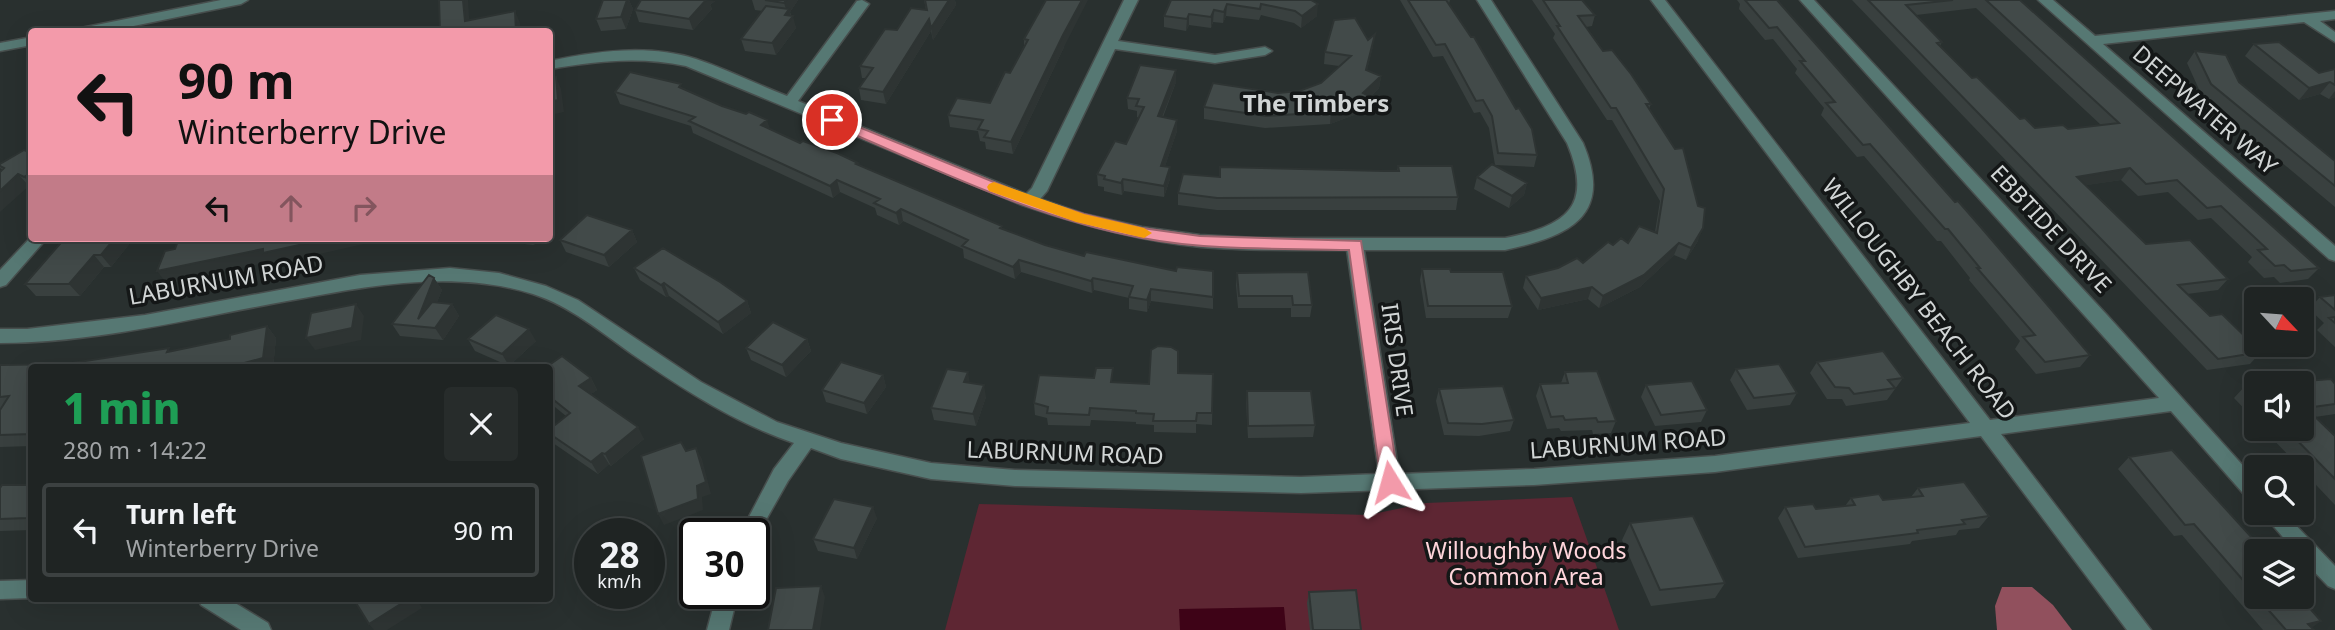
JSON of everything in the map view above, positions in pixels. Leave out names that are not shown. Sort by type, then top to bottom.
[{"type":"street","points":[[100,28],[241,0]]},
{"type":"street","points":[[1028,201],[1039,191],[1131,0]]},
{"type":"street","points":[[553,64],[587,57],[664,56],[690,62],[1028,201],[1081,219],[1142,233],[1200,241],[1355,245],[1505,244],[1536,239],[1563,226],[1575,214],[1585,196],[1589,180],[1586,164],[1484,0]]},
{"type":"street","name":"WILLOUGHBY BEACH ROAD","points":[[1658,0],[2140,630]]},
{"type":"street","name":"EBBTIDE DRIVE","points":[[1807,0],[2244,481]]},
{"type":"street","name":"DEEPWATER WAY","points":[[2045,0],[2335,255]]},
{"type":"street","points":[[790,102],[862,4]]},
{"type":"street","points":[[2091,41],[2335,15]]},
{"type":"street","points":[[2308,19],[2335,38]]},
{"type":"street","points":[[0,47],[28,42]]},
{"type":"street","points":[[1111,44],[1215,59],[1265,51]]},
{"type":"street","points":[[0,281],[35,242]]},
{"type":"street","name":"IRIS DRIVE","points":[[1355,245],[1390,482]]},
{"type":"street","name":"LABURNUM ROAD","points":[[0,336],[27,336],[145,321],[360,281],[450,274],[499,279],[540,290],[572,304],[694,387],[770,427],[841,451],[931,471],[1015,478],[1301,485],[1534,477],[1715,464],[2174,403]]},
{"type":"street","points":[[758,518],[781,475],[807,439]]},
{"type":"street","points":[[2283,525],[2335,580]]},
{"type":"street","points":[[0,590],[28,589]]},
{"type":"street","points":[[214,602],[260,630]]},
{"type":"street","points":[[719,630],[724,609]]},
{"type":"green space","name":"Willoughby Woods Common Area","points":[[1572,497],[1619,630],[945,630],[979,504],[1368,515],[1426,503]]},
{"type":"shaded area","points":[[2002,587],[2032,587],[2053,605],[2072,630],[1997,630],[1995,606]]},
{"type":"shaded area","points":[[1284,607],[1286,630],[1180,630],[1179,609]]},
{"type":"building","points":[[439,0],[463,0],[465,21],[515,11],[516,28],[440,28]]},
{"type":"building","points":[[603,0],[627,0],[621,17],[596,19]]},
{"type":"building","points":[[641,0],[706,0],[689,19],[635,10]]},
{"type":"building","points":[[765,0],[786,0],[784,3]]},
{"type":"building","points":[[925,0],[949,0],[931,28],[929,19],[883,92],[859,88],[873,68],[860,66],[885,29],[897,30],[911,8],[927,10]]},
{"type":"building","points":[[1046,0],[1082,0],[1011,142],[984,137],[988,131],[978,129],[983,120],[948,115],[957,98],[990,103],[1005,72],[1010,73],[1028,40],[1024,39]]},
{"type":"building","points":[[1171,0],[1311,0],[1318,4],[1302,16],[1295,11],[1261,4],[1260,9],[1227,4],[1224,12],[1214,10],[1211,17],[1189,14],[1187,19],[1164,16]]},
{"type":"building","points":[[1408,0],[1446,0],[1471,37],[1474,37],[1516,109],[1519,108],[1532,129],[1537,155],[1498,153],[1492,116],[1483,100],[1476,101],[1445,44],[1436,45]]},
{"type":"building","points":[[1543,0],[1582,0],[1595,15],[1578,16],[1603,51],[1612,50],[1631,74],[1651,104],[1646,104],[1675,149],[1683,148],[1698,206],[1705,208],[1703,228],[1691,248],[1679,243],[1644,275],[1603,296],[1592,287],[1541,298],[1526,276],[1558,268],[1577,258],[1583,263],[1608,242],[1613,245],[1621,238],[1628,243],[1639,226],[1657,233],[1664,189],[1616,108],[1611,108]]},
{"type":"building","points":[[1745,0],[1777,0],[1955,202],[1958,201],[2090,355],[2045,362],[2023,337],[2035,335],[1977,268],[1980,268],[1948,229],[1945,229],[1870,144],[1863,145],[1826,103],[1835,102],[1800,61],[1805,61],[1777,27],[1769,28]]},
{"type":"building","points":[[1868,0],[1953,0],[1906,5],[1942,42],[1937,43],[1972,78],[1977,77],[2020,119],[2025,118],[2035,128],[2063,125],[2068,129],[2119,123],[1986,0],[2020,0],[2319,268],[2291,271],[2284,265],[2275,266],[2258,250],[2267,249],[2221,206],[2207,208],[2177,180],[2146,184],[2130,168],[2077,177],[2146,244],[2190,240],[2228,279],[2178,285],[2210,316],[2222,314],[2244,335],[2244,355],[2218,359]]},
{"type":"building","points":[[766,6],[789,9],[785,15],[793,16],[772,43],[741,39]]},
{"type":"building","points":[[1355,18],[1368,40],[1375,34],[1366,70],[1381,76],[1363,93],[1371,97],[1331,112],[1266,116],[1204,107],[1213,83],[1278,93],[1299,91],[1321,83],[1351,56],[1325,52],[1334,20]]},
{"type":"building","points":[[2279,42],[2319,73],[2335,69],[2335,85],[2330,82],[2309,88],[2254,44]]},
{"type":"building","points":[[2195,51],[2226,55],[2239,82],[2335,161],[2335,186],[2211,84]]},
{"type":"building","points":[[1140,65],[1176,70],[1158,116],[1177,120],[1161,166],[1170,167],[1164,186],[1123,179],[1121,183],[1104,179],[1105,176],[1097,174],[1115,141],[1126,144],[1144,107],[1136,106],[1139,99],[1127,98]]},
{"type":"building","points":[[630,72],[681,84],[679,87],[722,106],[746,114],[749,112],[767,120],[761,125],[800,143],[803,141],[837,153],[858,163],[856,164],[1002,226],[1000,228],[1045,245],[1084,256],[1086,252],[1176,271],[1177,267],[1213,271],[1213,297],[1151,289],[1147,300],[1129,297],[1133,286],[1093,278],[1091,281],[1019,260],[1013,267],[962,246],[968,240],[901,209],[896,213],[874,203],[880,199],[837,180],[830,186],[689,121],[695,117],[615,92]]},
{"type":"building","points":[[556,77],[558,100],[553,101],[553,78]]},
{"type":"building","points":[[24,150],[28,152],[28,175],[24,177],[18,174],[0,191],[0,172],[4,168],[0,164]]},
{"type":"building","points":[[1492,164],[1527,183],[1512,196],[1477,177]]},
{"type":"building","points":[[1398,166],[1452,166],[1458,197],[1217,198],[1178,193],[1183,174],[1220,177],[1220,167],[1399,171]]},
{"type":"building","points":[[587,215],[632,230],[604,255],[560,240]]},
{"type":"building","points":[[62,242],[112,242],[101,255],[94,255],[69,284],[25,284]]},
{"type":"building","points":[[178,242],[313,242],[263,253],[263,249],[157,271],[165,251],[175,249]]},
{"type":"building","points":[[663,248],[747,301],[718,322],[664,283],[661,285],[634,268]]},
{"type":"building","points":[[1422,269],[1503,272],[1512,306],[1428,306]]},
{"type":"building","points":[[1308,272],[1312,305],[1293,305],[1292,296],[1239,296],[1237,273]]},
{"type":"building","points":[[429,275],[434,278],[418,319],[432,302],[452,304],[435,328],[392,324]]},
{"type":"building","points":[[2335,295],[2335,310],[2320,297]]},
{"type":"building","points":[[356,304],[352,328],[306,338],[311,313]]},
{"type":"building","points":[[496,315],[529,329],[502,354],[468,339]]},
{"type":"building","points":[[773,322],[807,339],[782,365],[746,348]]},
{"type":"building","points":[[267,326],[263,358],[241,364],[66,364],[169,348],[167,352],[230,339],[230,335]]},
{"type":"building","points":[[1158,346],[1171,347],[1178,351],[1178,373],[1213,374],[1212,413],[1197,413],[1196,421],[1153,421],[1154,414],[1136,411],[1090,408],[1089,415],[1047,413],[1048,407],[1034,403],[1039,375],[1094,378],[1096,368],[1113,368],[1111,382],[1149,384],[1151,350]]},
{"type":"building","points":[[1883,351],[1903,378],[1888,380],[1895,388],[1854,394],[1849,388],[1835,387],[1817,362]]},
{"type":"building","points":[[562,356],[591,378],[579,386],[638,427],[591,462],[553,436],[553,427],[570,413],[553,399],[553,364],[551,364]]},
{"type":"building","points":[[841,362],[883,375],[864,403],[822,390]]},
{"type":"building","points":[[1779,364],[1797,393],[1754,398],[1736,369]]},
{"type":"building","points":[[0,365],[28,365],[28,434],[0,435],[0,410],[9,396],[0,397]]},
{"type":"building","points":[[947,369],[968,372],[964,382],[984,385],[973,414],[931,408]]},
{"type":"building","points":[[1597,371],[1616,421],[1598,422],[1596,418],[1565,420],[1563,416],[1551,417],[1540,384],[1568,383],[1565,372]]},
{"type":"building","points":[[2331,379],[2335,384],[2335,404],[2314,407],[2314,380]]},
{"type":"building","points":[[1692,381],[1707,410],[1661,415],[1646,385]]},
{"type":"building","points":[[1503,386],[1514,420],[1482,424],[1448,423],[1439,389]]},
{"type":"building","points":[[1247,391],[1311,391],[1315,425],[1248,426]]},
{"type":"building","points":[[2314,416],[2335,436],[2335,479],[2298,441],[2314,441]]},
{"type":"building","points":[[681,442],[686,451],[696,448],[706,482],[697,486],[698,499],[658,514],[641,456]]},
{"type":"building","points":[[2172,450],[2253,539],[2244,539],[2244,581],[2194,524],[2185,525],[2129,457]]},
{"type":"building","points":[[1964,482],[1989,516],[1962,520],[1965,524],[1917,530],[1918,533],[1805,547],[1785,507],[1813,504],[1816,509],[1855,505],[1851,498],[1879,494],[1883,500],[1923,496],[1918,488]]},
{"type":"building","points":[[2,485],[28,485],[27,518],[0,519]]},
{"type":"building","points":[[834,499],[873,507],[854,548],[813,539]]},
{"type":"building","points":[[1693,516],[1725,583],[1660,590],[1630,523]]},
{"type":"building","points":[[821,586],[813,630],[768,630],[776,588]]},
{"type":"building","points":[[1356,590],[1361,630],[1313,630],[1309,592]]},
{"type":"building","points":[[355,602],[404,602],[369,624]]},
{"type":"building","points":[[2268,609],[2310,609],[2321,621],[2308,624],[2314,630],[2286,630]]},
{"type":"slow traffic","points":[[994,187],[1081,219],[1144,233]]},
{"type":"district","name":"The Timbers","points":[[1316,104]]},
{"type":"route","points":[[832,120],[1028,201],[1081,219],[1142,233],[1200,241],[1355,245],[1390,482]]}]
